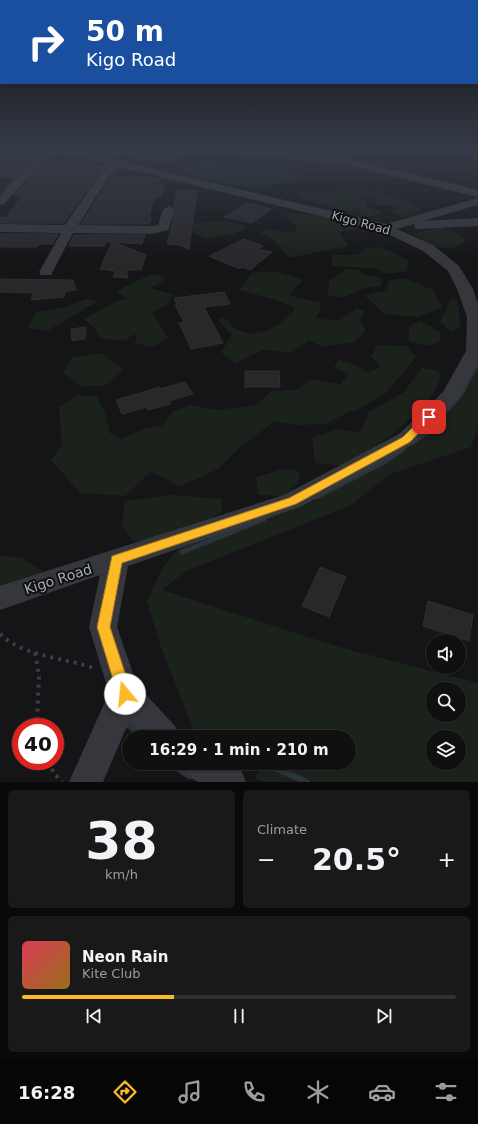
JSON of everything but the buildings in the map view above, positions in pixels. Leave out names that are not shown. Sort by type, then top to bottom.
[{"type":"street","points":[[0,202],[15,186]]},
{"type":"street","points":[[46,272],[69,229],[97,186]]},
{"type":"street","name":"Kigo Road","points":[[0,598],[292,501],[406,440],[451,395],[475,351],[475,317],[465,290],[454,269],[439,256],[389,227],[214,186]]},
{"type":"street","points":[[452,186],[478,194]]},
{"type":"street","points":[[389,227],[478,201]]},
{"type":"street","points":[[0,228],[158,229],[164,227],[169,210]]},
{"type":"street","points":[[389,227],[478,222]]},
{"type":"street","points":[[116,560],[103,627],[122,685],[158,730]]},
{"type":"street","points":[[86,782],[122,685]]},
{"type":"street","points":[[209,770],[229,782]]},
{"type":"path","points":[[0,634],[7,642],[35,654],[65,658],[122,685]]},
{"type":"path","points":[[35,654],[39,676],[37,718]]},
{"type":"path","points":[[53,770],[62,782]]},
{"type":"shaded area","points":[[243,186],[270,186],[268,188]]},
{"type":"shaded area","points":[[355,188],[372,192],[381,191],[385,195],[409,201],[423,211],[401,217],[392,213],[396,208],[387,205],[378,206],[373,201],[378,199],[358,194],[366,202],[366,206],[382,212],[370,217],[359,213],[360,209],[356,208],[351,212],[286,195],[299,196],[297,192],[335,192]]},
{"type":"shaded area","points":[[287,214],[311,214],[354,225],[357,229],[339,232],[349,246],[289,258],[274,240],[260,233],[270,229],[285,233],[298,230],[295,224],[284,216]]},
{"type":"shaded area","points":[[224,222],[244,224],[246,228],[234,234],[206,238],[188,230],[165,231],[186,224]]},
{"type":"shaded area","points":[[439,227],[458,233],[466,240],[453,248],[446,248],[433,245],[413,234]]},
{"type":"shaded area","points":[[380,247],[408,260],[407,271],[389,274],[373,268],[332,266],[332,255],[358,255],[365,248]]},
{"type":"shaded area","points":[[346,269],[359,270],[362,274],[383,279],[381,286],[361,289],[342,298],[327,295],[330,280]]},
{"type":"shaded area","points":[[274,271],[303,280],[289,295],[321,303],[320,311],[315,319],[340,320],[357,308],[365,312],[360,318],[365,331],[355,342],[322,347],[309,340],[291,353],[263,350],[235,363],[221,352],[232,335],[218,320],[221,317],[226,319],[235,328],[244,332],[261,332],[269,330],[277,325],[296,308],[276,300],[239,290],[252,273]]},
{"type":"shaded area","points":[[152,274],[164,277],[163,282],[150,288],[173,294],[168,304],[152,313],[168,338],[152,347],[136,343],[136,334],[124,340],[101,339],[95,329],[84,319],[118,301],[128,299],[116,291]]},
{"type":"shaded area","points":[[404,278],[433,290],[443,308],[417,317],[385,314],[365,296],[387,291],[389,281]]},
{"type":"shaded area","points":[[451,298],[457,300],[461,326],[451,332],[440,322]]},
{"type":"shaded area","points":[[86,299],[98,301],[47,331],[27,328],[36,312],[66,307]]},
{"type":"shaded area","points":[[420,321],[441,333],[440,342],[427,346],[409,341],[409,326]]},
{"type":"shaded area","points":[[378,345],[407,346],[416,357],[386,393],[357,410],[346,413],[327,424],[296,425],[275,421],[238,449],[218,469],[179,487],[164,477],[150,472],[125,496],[80,493],[51,460],[62,445],[59,407],[78,395],[97,397],[104,410],[110,433],[120,439],[145,429],[163,425],[172,412],[190,405],[217,410],[256,405],[272,391],[296,390],[311,379],[341,384],[347,375],[334,367],[339,360],[358,366],[368,373],[380,367],[371,356]]},
{"type":"shaded area","points":[[478,346],[478,427],[471,447],[390,474],[351,505],[186,571],[162,590],[339,647],[426,670],[426,674],[443,674],[478,683],[478,782],[263,782],[255,779],[259,770],[356,770],[356,730],[194,730],[161,647],[147,601],[163,567],[178,549],[300,501],[421,434]]},
{"type":"shaded area","points":[[101,353],[123,370],[107,385],[81,387],[63,372],[73,357]]},
{"type":"shaded area","points":[[422,368],[435,370],[441,374],[437,387],[428,400],[402,426],[387,438],[345,466],[315,463],[312,438],[336,429],[360,432],[369,412],[403,393]]},
{"type":"shaded area","points":[[284,469],[294,469],[300,473],[298,483],[284,496],[258,495],[256,477]]},
{"type":"shaded area","points":[[172,495],[221,499],[222,512],[187,532],[134,542],[122,526],[125,501]]},
{"type":"shaded area","points":[[0,555],[22,558],[44,572],[0,605]]},
{"type":"waterway","points":[[428,432],[460,396],[478,363]]},
{"type":"waterway","points":[[413,442],[428,432]]},
{"type":"waterway","points":[[316,497],[384,462],[403,449]]},
{"type":"waterway","points":[[182,552],[264,519]]},
{"type":"waterway","points":[[123,726],[129,725],[134,730]]},
{"type":"waterway","points":[[180,770],[189,776]]},
{"type":"waterway","points":[[279,770],[307,782]]},
{"type":"route","points":[[125,694],[103,627],[116,560],[292,501],[406,440],[429,417]]}]
